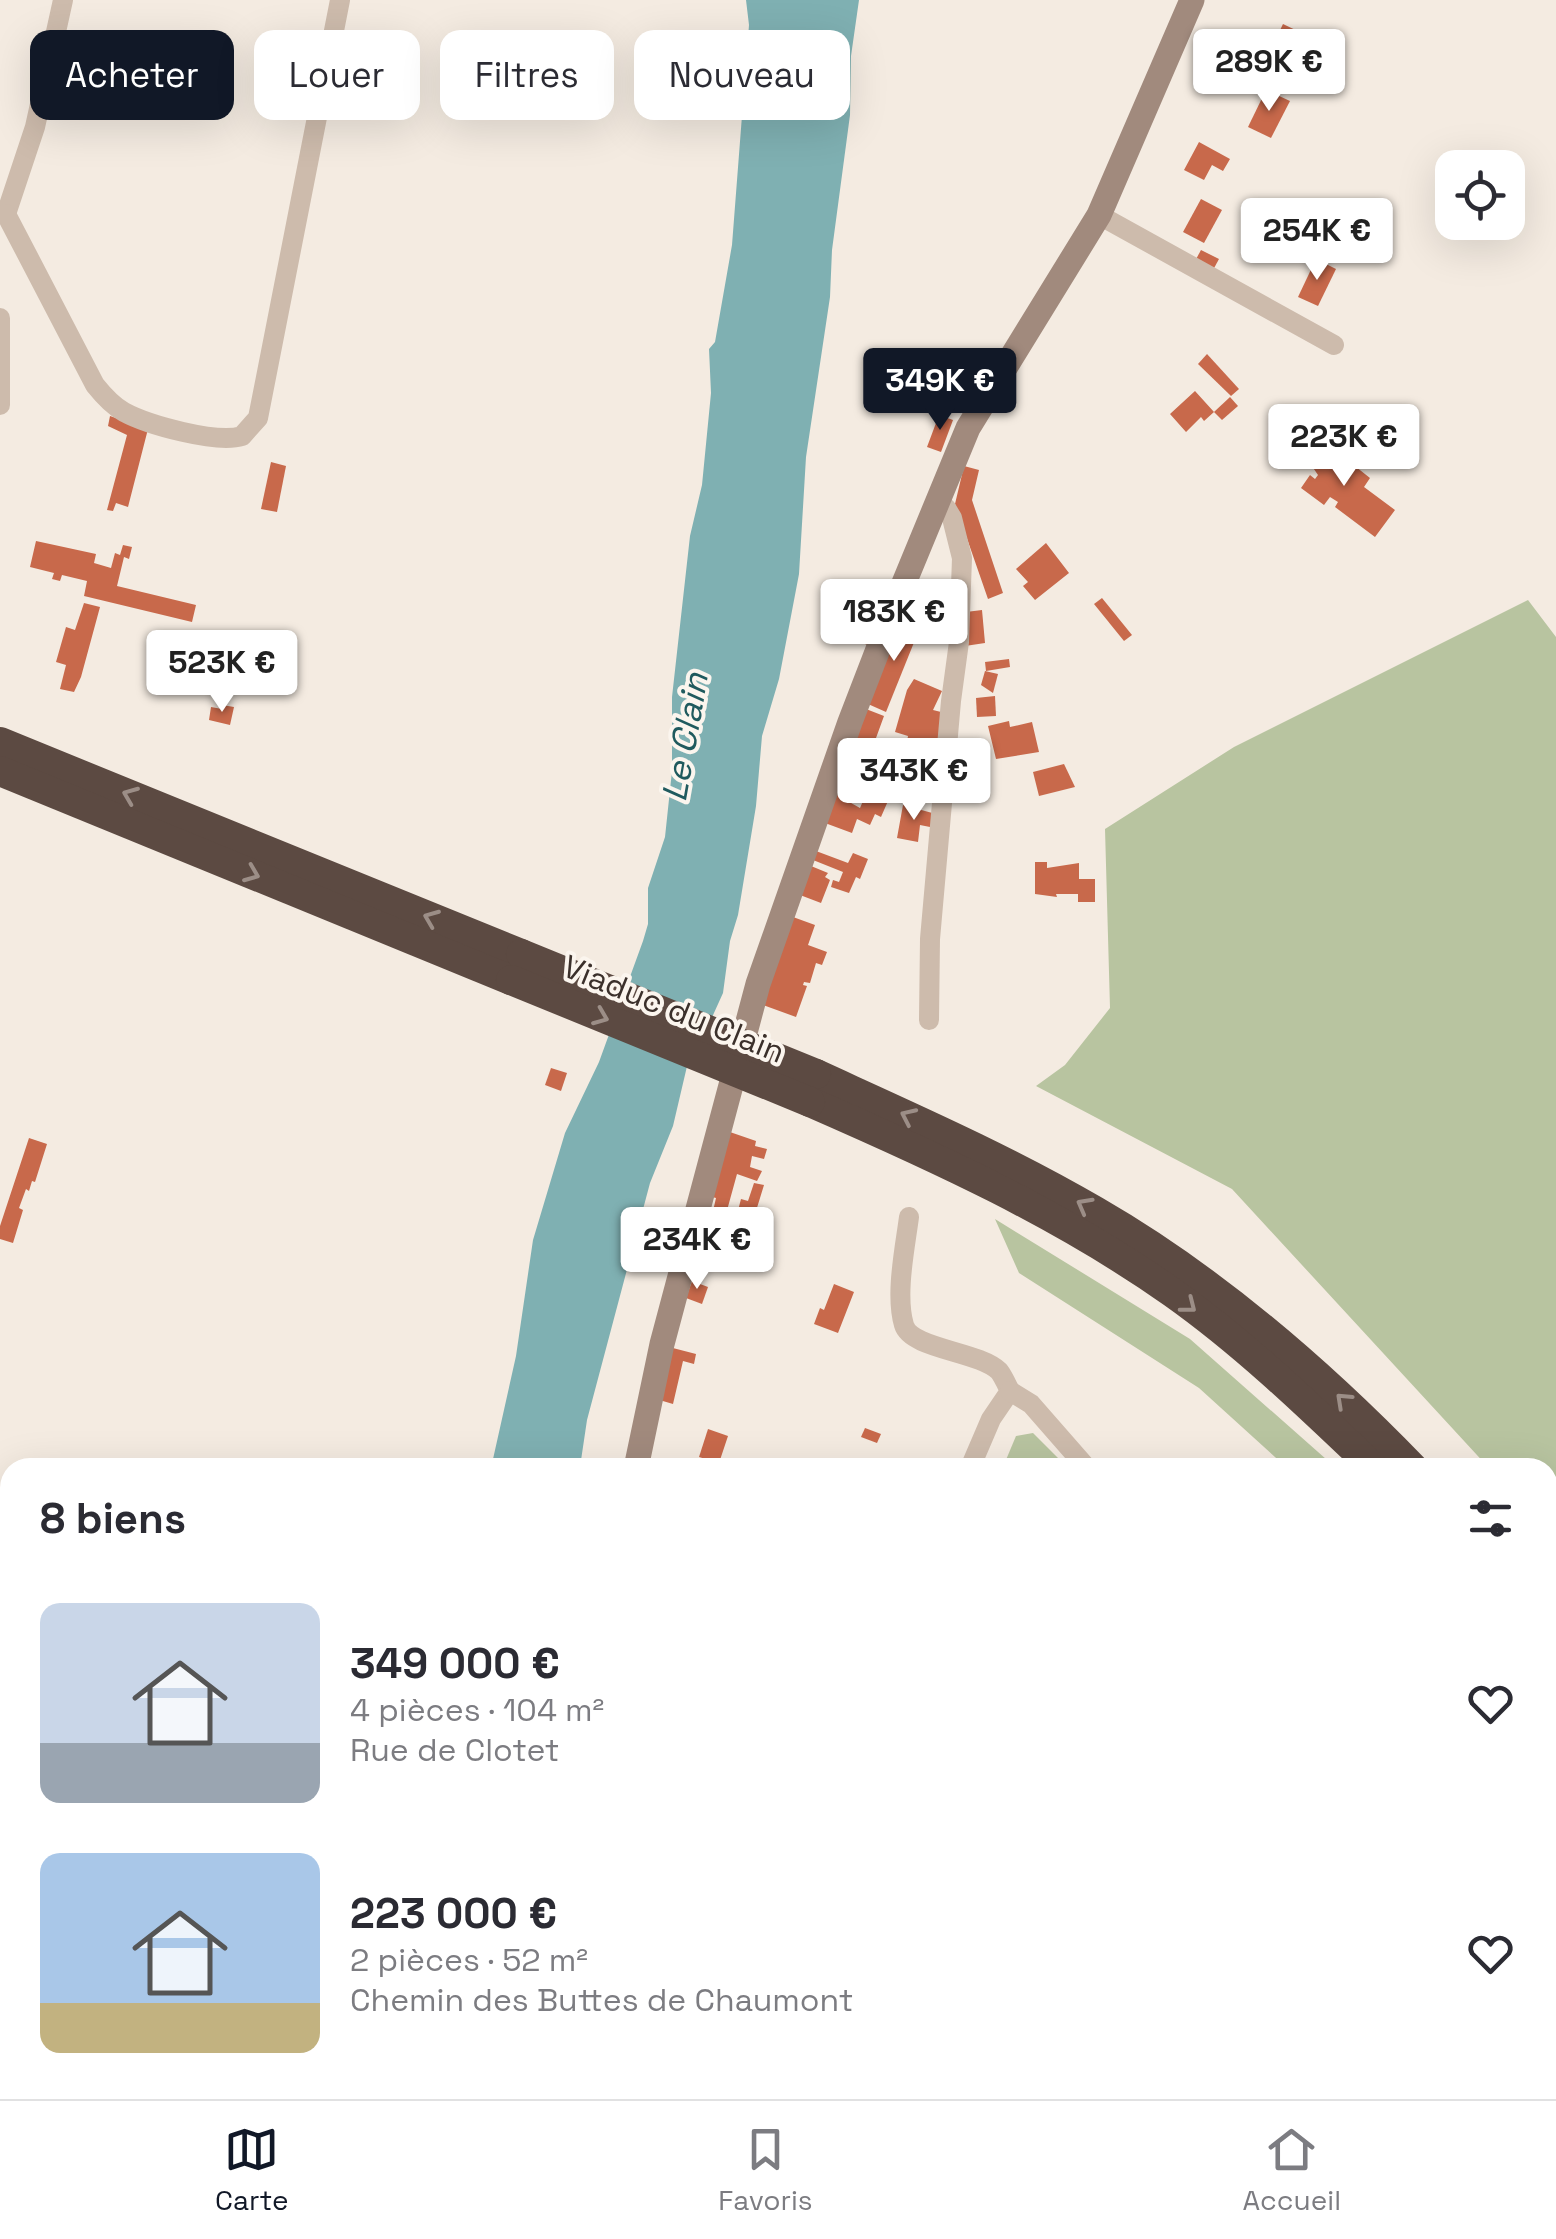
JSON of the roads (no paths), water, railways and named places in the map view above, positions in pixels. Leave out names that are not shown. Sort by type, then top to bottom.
[{"type":"highway","points":[[0,742],[516,967]]},
{"type":"highway","points":[[0,771],[516,967]]},
{"type":"highway","name":"Viaduc du Clain","points":[[516,967],[813,1088]]},
{"type":"highway","points":[[813,1088],[1114,1254],[1174,1294],[1226,1334],[1363,1458]]},
{"type":"highway","points":[[813,1088],[1012,1166],[1138,1238],[1284,1347],[1402,1458]]},
{"type":"main road","points":[[638,1458],[672,1306],[758,984],[850,722],[968,428],[1099,216],[1192,0]]},
{"type":"street","points":[[63,0],[34,126],[3,214],[95,385],[110,402],[138,418],[223,439],[242,436],[258,418],[340,0]]},
{"type":"street","points":[[1099,216],[1334,345]]},
{"type":"street","points":[[0,318],[0,405]]},
{"type":"street","points":[[929,1020],[930,940],[951,701],[960,642],[962,558],[952,518],[938,503]]},
{"type":"street","points":[[908,1217],[901,1277],[904,1326],[912,1337],[982,1360],[1000,1372],[1010,1391],[1032,1404],[1078,1458]]},
{"type":"street","points":[[974,1458],[991,1419],[1010,1391]]},
{"type":"water","name":"Le Clain","points":[[746,0],[859,0],[851,56],[850,115],[850,30],[749,30]]},
{"type":"water","name":"Le Clain","points":[[742,120],[849,120],[832,250],[830,297],[806,457],[799,574],[779,679],[762,736],[756,806],[723,993],[688,1062],[673,1126],[650,1183],[587,1420],[581,1458],[493,1458],[516,1356],[533,1240],[565,1133],[599,1062],[648,924],[648,888],[665,837],[672,771],[672,697],[711,393],[709,349],[715,342],[732,245]]}]
